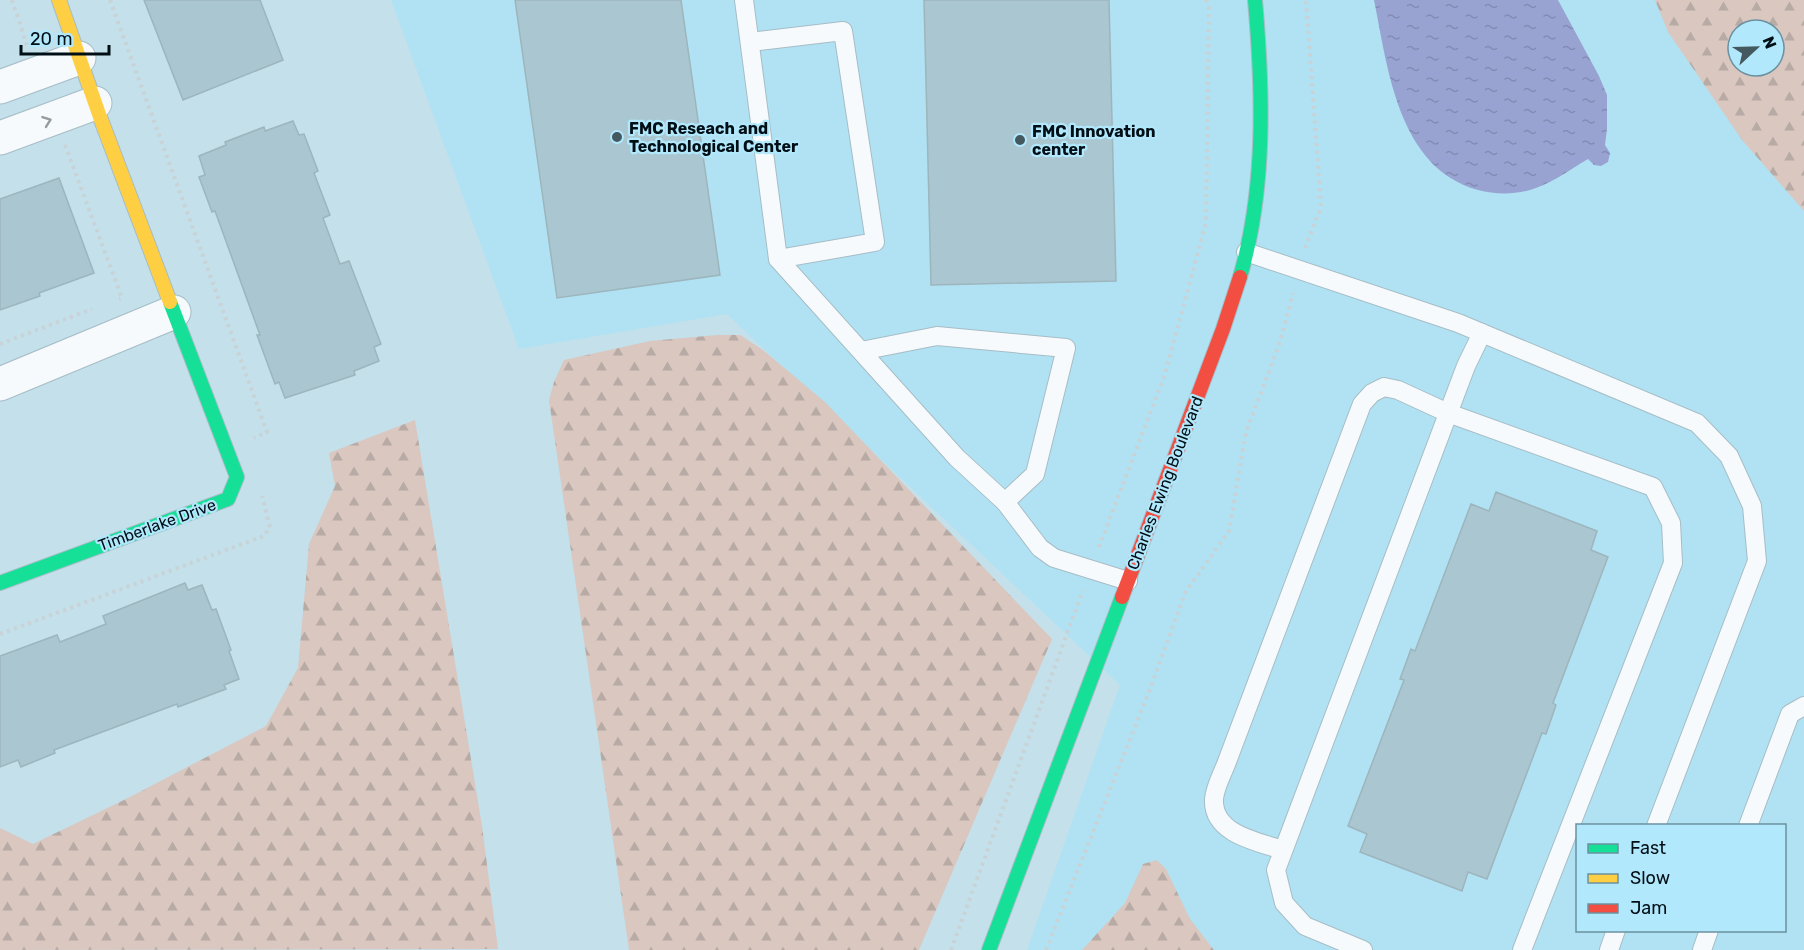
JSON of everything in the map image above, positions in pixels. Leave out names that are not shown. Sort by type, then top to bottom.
[{"type":"street","name":"Timberlake Drive","points":[[0,583],[228,499],[237,477],[95,103],[59,0]]},
{"type":"street","name":"Charles Ewing Boulevard","points":[[989,950],[1223,329],[1246,252],[1261,136],[1261,86],[1255,0]]},
{"type":"street","points":[[0,87],[80,58]]},
{"type":"street","points":[[0,138],[95,103]]},
{"type":"street","points":[[0,384],[174,312]]},
{"type":"lane","points":[[744,0],[778,260],[957,458],[1005,502],[1040,548],[1054,558],[1128,581]]},
{"type":"lane","points":[[750,42],[843,31],[875,242],[778,260]]},
{"type":"lane","points":[[1246,252],[1458,323],[1697,423],[1729,456],[1752,506],[1757,561],[1656,824]]},
{"type":"lane","points":[[1363,950],[1332,944],[1305,926],[1284,903],[1276,870],[1448,412],[1482,333]]},
{"type":"lane","points":[[861,351],[937,336],[1066,348],[1035,474],[1005,502]]},
{"type":"lane","points":[[1283,850],[1239,835],[1227,828],[1219,819],[1214,799],[1227,759],[1362,404],[1372,393],[1384,387],[1398,390],[1448,412],[1653,487],[1671,522],[1673,563],[1522,950]]},
{"type":"lane","points":[[1748,824],[1790,714],[1804,706]]},
{"type":"lane","points":[[1609,950],[1615,932]]},
{"type":"lane","points":[[1702,950],[1708,932]]},
{"type":"path","points":[[12,0],[26,37],[27,51],[36,56],[43,72]]},
{"type":"path","points":[[951,950],[1165,374],[1206,222],[1209,7],[1206,0]]},
{"type":"path","points":[[1046,950],[1150,689],[1185,593],[1229,531],[1246,432],[1280,342],[1308,236],[1321,207],[1306,0]]},
{"type":"path","points":[[59,116],[63,129],[60,139],[66,147],[122,298],[112,302]]},
{"type":"path","points":[[0,344],[102,305]]},
{"type":"shaded area","points":[[391,0],[1804,0],[1804,950],[1027,950],[1120,685],[727,314],[519,349]]},
{"type":"green space","points":[[1655,0],[1804,0],[1804,211],[1742,140],[1668,32]]},
{"type":"green space","points":[[740,335],[763,350],[825,402],[1052,639],[919,950],[629,950],[549,400],[564,360],[650,341]]},
{"type":"green space","points":[[415,420],[482,826],[498,949],[0,950],[0,828],[33,844],[126,799],[266,726],[298,668],[309,544],[335,486],[329,453]]},
{"type":"green space","points":[[1157,860],[1166,869],[1190,919],[1214,950],[1082,950],[1125,903],[1143,864]]},
{"type":"water","points":[[1374,0],[1558,0],[1607,95],[1605,145],[1610,153],[1608,162],[1601,166],[1594,165],[1588,159],[1543,185],[1514,193],[1485,192],[1451,178],[1430,161],[1414,138],[1401,113],[1385,56]]},
{"type":"building","points":[[144,0],[260,0],[283,60],[183,100]]},
{"type":"building","name":"FMC Reseach and Technological Center","points":[[515,0],[681,0],[720,275],[557,298]]},
{"type":"building","name":"FMC Innovation center","points":[[924,0],[1109,0],[1116,281],[931,285]]},
{"type":"building","points":[[293,121],[299,135],[304,134],[318,171],[314,173],[330,215],[323,218],[340,264],[349,261],[381,344],[374,347],[379,361],[354,371],[355,375],[285,398],[279,382],[275,384],[257,335],[260,335],[215,211],[212,212],[199,177],[205,175],[199,156],[226,145],[225,142],[264,127],[265,131]]},
{"type":"building","points":[[59,178],[94,273],[0,310],[0,199]]},
{"type":"building","points":[[1496,492],[1597,531],[1591,550],[1608,557],[1553,703],[1556,705],[1546,734],[1542,733],[1487,879],[1468,872],[1462,891],[1360,852],[1367,834],[1348,826],[1404,680],[1400,679],[1411,649],[1415,651],[1471,504],[1489,511]]},
{"type":"building","points":[[185,583],[188,590],[202,585],[212,610],[216,609],[239,679],[224,685],[226,689],[178,707],[177,704],[54,750],[55,753],[21,767],[18,760],[0,767],[0,656],[57,635],[60,642],[106,624],[103,616]]},
{"type":"traffic: fast","points":[[1240,277],[1254,209],[1260,139],[1260,69],[1255,0]]},
{"type":"traffic: fast","points":[[0,583],[228,499],[237,477],[170,302]]},
{"type":"traffic: fast","points":[[989,950],[1122,597]]},
{"type":"traffic: slow","points":[[59,0],[100,117],[170,302]]},
{"type":"traffic: jam","points":[[1122,597],[1223,329],[1240,277]]},
{"type":"place","name":"FMC Reseach and Technological Center","points":[[617,137]]},
{"type":"place","name":"FMC Innovation center","points":[[1020,140]]}]
